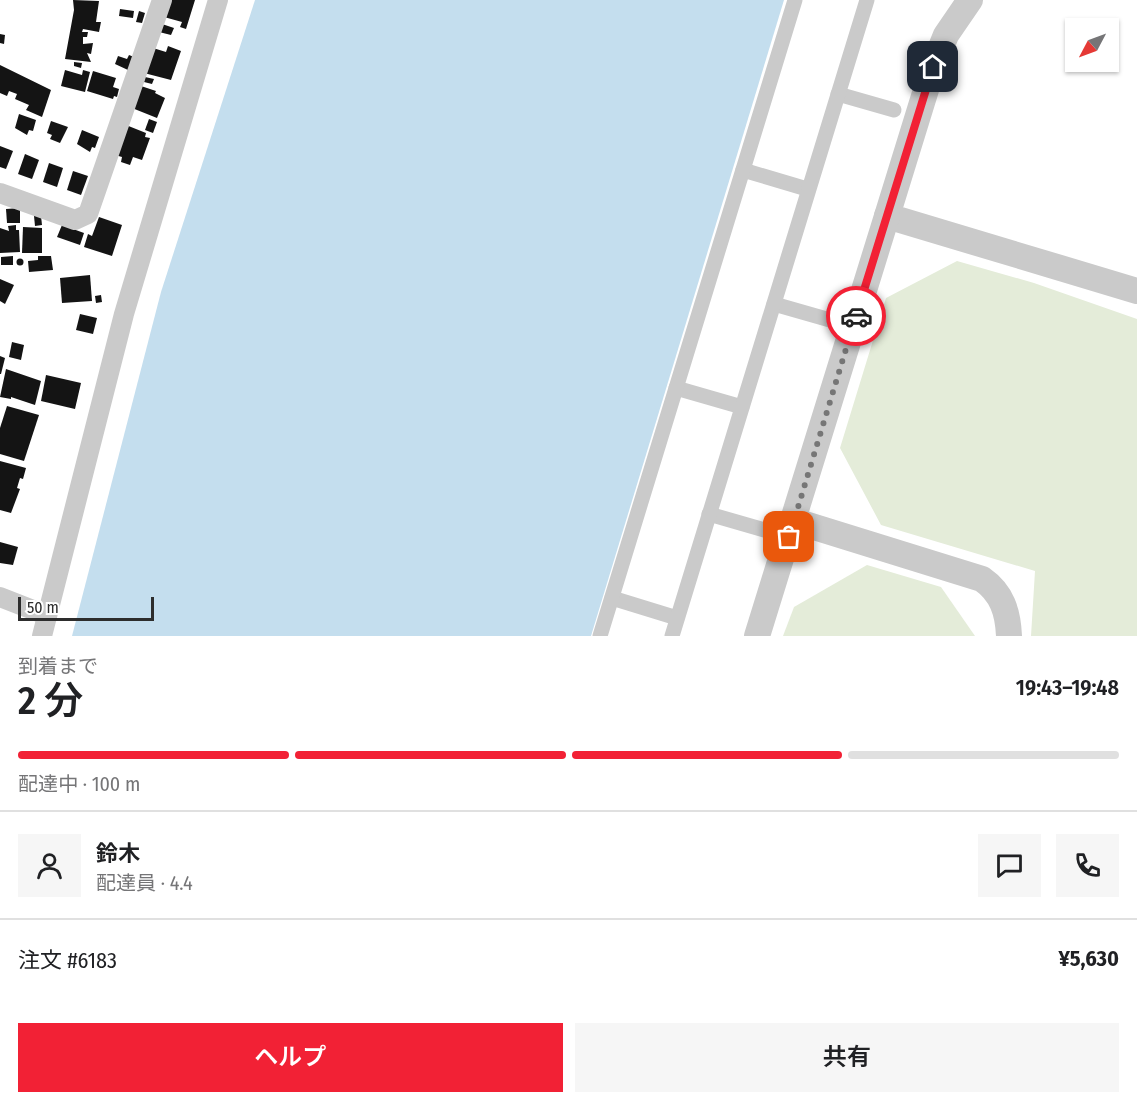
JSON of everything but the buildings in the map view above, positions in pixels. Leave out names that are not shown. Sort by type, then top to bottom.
[{"type":"street","points":[[0,193],[75,220],[88,214],[162,0]]},
{"type":"street","points":[[42,636],[124,314],[218,0]]},
{"type":"street","points":[[600,636],[795,0]]},
{"type":"street","points":[[672,636],[807,189],[867,0]]},
{"type":"street","points":[[757,636],[795,521],[933,67],[946,35],[970,0]]},
{"type":"street","points":[[838,94],[894,110]]},
{"type":"street","points":[[743,170],[807,189]]},
{"type":"street","points":[[887,216],[1137,291]]},
{"type":"street","points":[[774,304],[830,320]]},
{"type":"street","points":[[676,388],[741,407]]},
{"type":"street","points":[[709,514],[768,531]]},
{"type":"street","points":[[795,521],[982,579],[993,586],[1004,604],[1009,636]]},
{"type":"street","points":[[0,597],[46,615]]},
{"type":"street","points":[[612,598],[677,618]]},
{"type":"green space","points":[[957,261],[1034,283],[1137,319],[1137,636],[1031,636],[1035,571],[881,525],[840,448],[886,298]]},
{"type":"green space","points":[[867,565],[941,587],[975,636],[783,636],[794,607]]},
{"type":"water","points":[[255,0],[784,0],[591,636],[72,636],[161,292]]},
{"type":"way so far","points":[[789,537],[856,316]]},
{"type":"route","points":[[856,316],[915,117],[933,67]]}]
